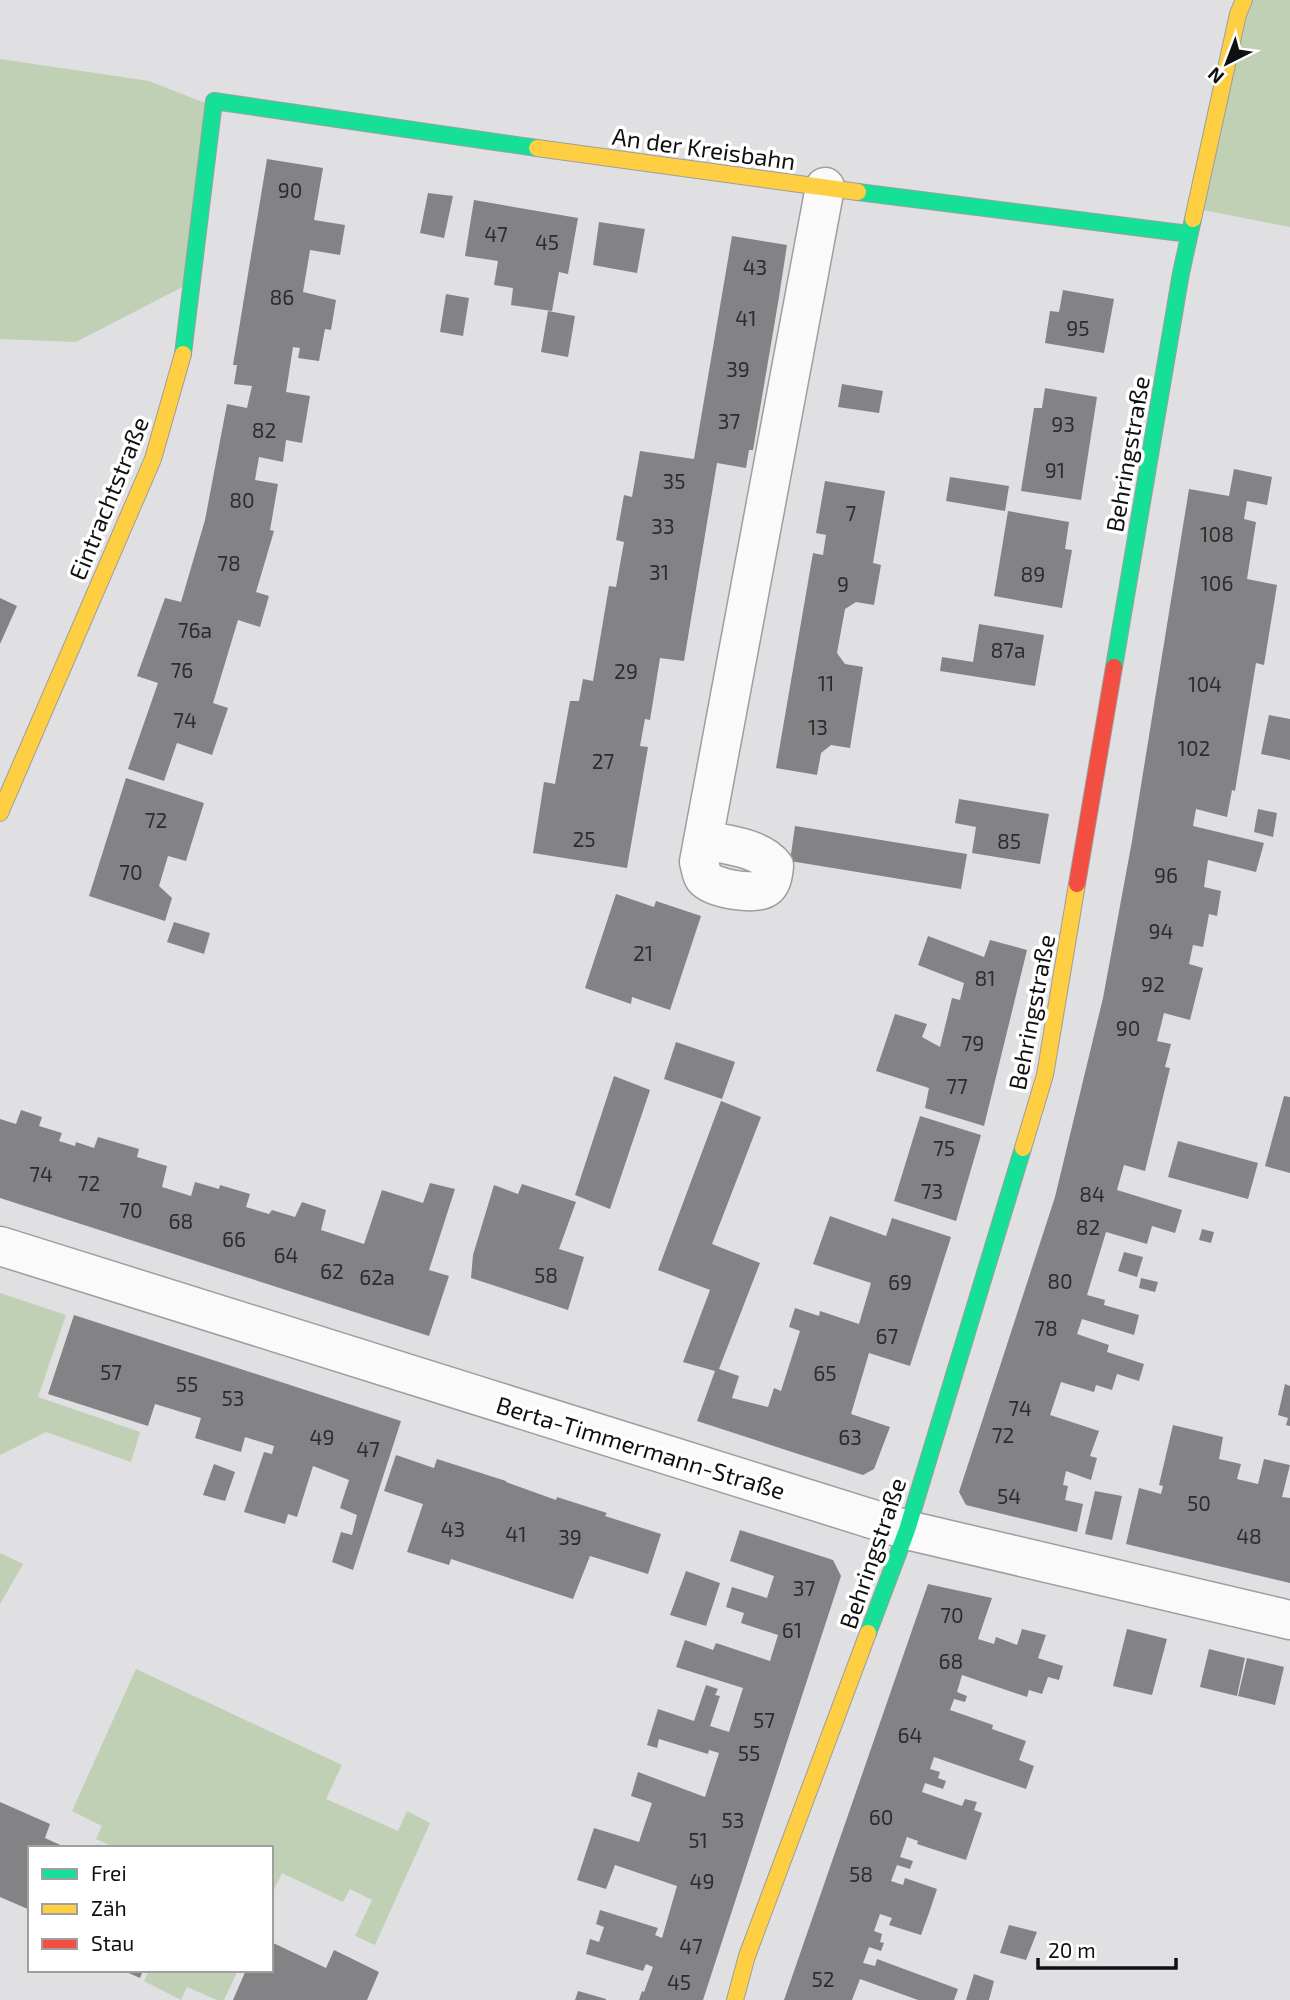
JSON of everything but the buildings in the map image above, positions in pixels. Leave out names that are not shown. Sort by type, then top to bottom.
[{"type":"street","name":"Behringstraße","points":[[735,2000],[747,1956],[907,1530],[1045,1075],[1189,234],[1238,14],[1244,0]]},
{"type":"street","name":"An der Kreisbahn","points":[[214,101],[712,173],[1189,234]]},
{"type":"street","name":"Eintrachtstraße","points":[[0,813],[153,459],[182,359],[214,101]]},
{"type":"street","points":[[704,840],[825,187]]},
{"type":"street","name":"Berta-Timmermann-Straße","points":[[0,1246],[907,1530],[1290,1620]]},
{"type":"green space","points":[[1239,0],[1290,0],[1290,227],[1198,209]]},
{"type":"green space","points":[[0,59],[149,81],[210,105],[194,281],[76,342],[0,339]]},
{"type":"green space","points":[[0,1293],[66,1315],[38,1397],[140,1432],[131,1462],[46,1432],[0,1455]]},
{"type":"green space","points":[[0,1553],[23,1564],[0,1604]]},
{"type":"green space","points":[[136,1669],[342,1765],[326,1799],[398,1831],[407,1811],[430,1823],[375,1945],[355,1936],[372,1900],[350,1889],[343,1902],[282,1873],[273,1892],[273,1846],[112,1846],[96,1839],[102,1826],[72,1811]]},
{"type":"green space","points":[[149,1972],[237,1972],[224,2000],[217,2000],[187,1987],[181,2000],[144,1981]]},
{"type":"traffic: fast","points":[[183,354],[214,101],[537,148]]},
{"type":"traffic: fast","points":[[858,192],[1189,234]]},
{"type":"traffic: fast","points":[[1114,667],[1181,273],[1193,219]]},
{"type":"traffic: fast","points":[[868,1633],[907,1530],[1023,1148]]},
{"type":"traffic: slow","points":[[1193,219],[1238,14],[1244,0]]},
{"type":"traffic: slow","points":[[537,148],[858,192]]},
{"type":"traffic: slow","points":[[0,813],[153,459],[183,354]]},
{"type":"traffic: slow","points":[[1023,1148],[1045,1075],[1077,884]]},
{"type":"traffic: slow","points":[[735,2000],[747,1956],[868,1633]]},
{"type":"traffic: jam","points":[[1077,884],[1114,667]]}]
